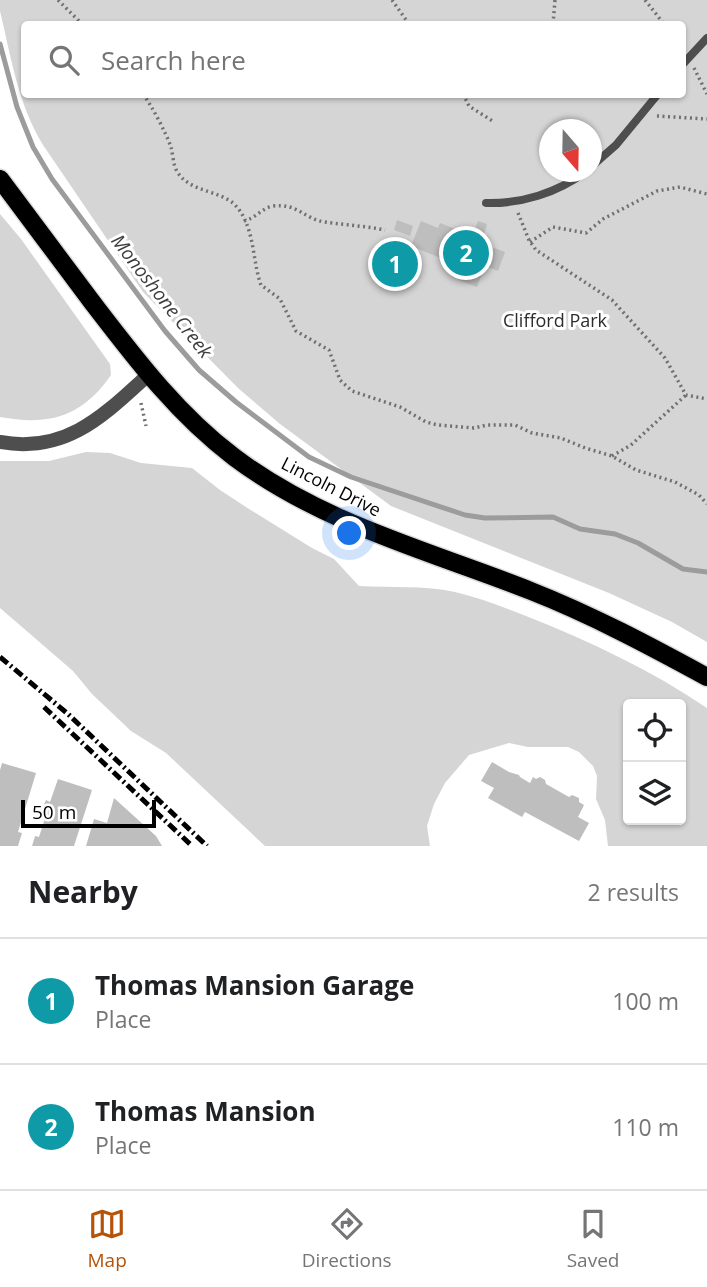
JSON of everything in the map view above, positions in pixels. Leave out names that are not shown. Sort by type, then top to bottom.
[{"type":"main road","name":"Lincoln Drive","points":[[0,179],[148,375],[205,433],[235,458],[294,496],[359,528],[532,591],[622,632],[707,677]]},
{"type":"street","points":[[0,442],[35,445],[67,437],[93,423],[148,375]]},
{"type":"lane","points":[[686,61],[707,38]]},
{"type":"lane","points":[[602,157],[616,145],[655,98]]},
{"type":"lane","points":[[486,202],[517,201],[557,189],[569,182]]},
{"type":"path","points":[[58,0],[79,21]]},
{"type":"path","points":[[392,0],[407,21]]},
{"type":"path","points":[[553,21],[555,0]]},
{"type":"path","points":[[645,0],[662,21]]},
{"type":"path","points":[[689,58],[707,94]]},
{"type":"path","points":[[146,98],[170,143],[178,174],[193,186],[222,197],[234,205],[244,220],[261,285],[280,299],[296,331],[329,350],[340,380],[352,391],[400,407],[426,422],[461,428],[515,425],[532,433],[561,438],[612,456],[636,470],[675,482],[699,495],[707,504]]},
{"type":"path","points":[[465,98],[469,106],[494,122]]},
{"type":"path","points":[[643,112],[662,117],[707,119]]},
{"type":"path","points":[[530,242],[553,227],[586,233],[603,219],[657,191],[680,187],[707,194]]},
{"type":"path","points":[[517,201],[521,223],[530,242],[545,257],[577,276],[622,310],[665,358],[685,395]]},
{"type":"path","points":[[244,220],[257,216],[266,208],[290,206],[299,208],[313,219],[385,230]]},
{"type":"path","points":[[612,456],[631,445],[685,395]]},
{"type":"path","points":[[685,395],[707,399]]},
{"type":"path","points":[[141,403],[146,426]]},
{"type":"green space","name":"Clifford Park","points":[[0,0],[707,0],[707,642],[672,622],[609,593],[391,506],[280,424],[238,388],[143,292],[43,145],[21,98],[686,98],[686,21],[21,21],[21,97],[0,11]]},
{"type":"green space","points":[[0,214],[21,239],[110,364],[111,375],[88,401],[63,415],[49,419],[18,420],[0,417]]},
{"type":"green space","points":[[86,452],[110,453],[141,463],[192,468],[249,509],[334,559],[359,586],[431,588],[473,597],[573,636],[664,681],[707,708],[707,846],[608,846],[605,820],[596,799],[597,776],[593,766],[579,752],[568,747],[528,747],[509,743],[469,755],[445,783],[427,826],[430,846],[265,846],[166,753],[131,731],[92,694],[73,671],[0,608],[0,461],[49,461]]},
{"type":"building","points":[[397,220],[413,226],[410,236],[394,230]]},
{"type":"building","points":[[421,221],[438,228],[440,223],[458,230],[460,226],[474,231],[478,221],[487,224],[484,235],[489,237],[486,245],[505,252],[498,271],[485,266],[477,287],[458,280],[463,267],[411,246]]},
{"type":"building","points":[[384,252],[410,261],[405,276],[379,267]]},
{"type":"building","points":[[492,762],[530,783],[533,777],[540,777],[546,784],[569,797],[572,795],[579,798],[579,802],[584,805],[578,817],[589,823],[579,841],[525,812],[522,817],[488,798],[494,788],[481,781]]},
{"type":"building","points":[[2,763],[36,773],[18,832],[22,833],[18,846],[0,846]]},
{"type":"building","points":[[58,779],[92,790],[74,846],[32,846],[35,836],[39,837],[48,809],[43,807],[46,800],[50,802]]},
{"type":"building","points":[[114,798],[156,836],[162,846],[86,846],[94,819],[107,823]]},
{"type":"waterway","name":"Monoshone Creek","points":[[0,44],[17,107],[33,147],[52,179],[165,331],[199,370],[236,402],[309,457],[351,477],[465,515],[485,518],[553,517],[580,529],[615,534],[638,543],[683,569],[707,572]]},
{"type":"railway","points":[[0,657],[68,714],[207,846]]},
{"type":"railway","points":[[44,707],[190,844]]},
{"type":"place","name":"Thomas Mansion","points":[[466,253]]},
{"type":"place","name":"Thomas Mansion Garage","points":[[395,264]]}]
